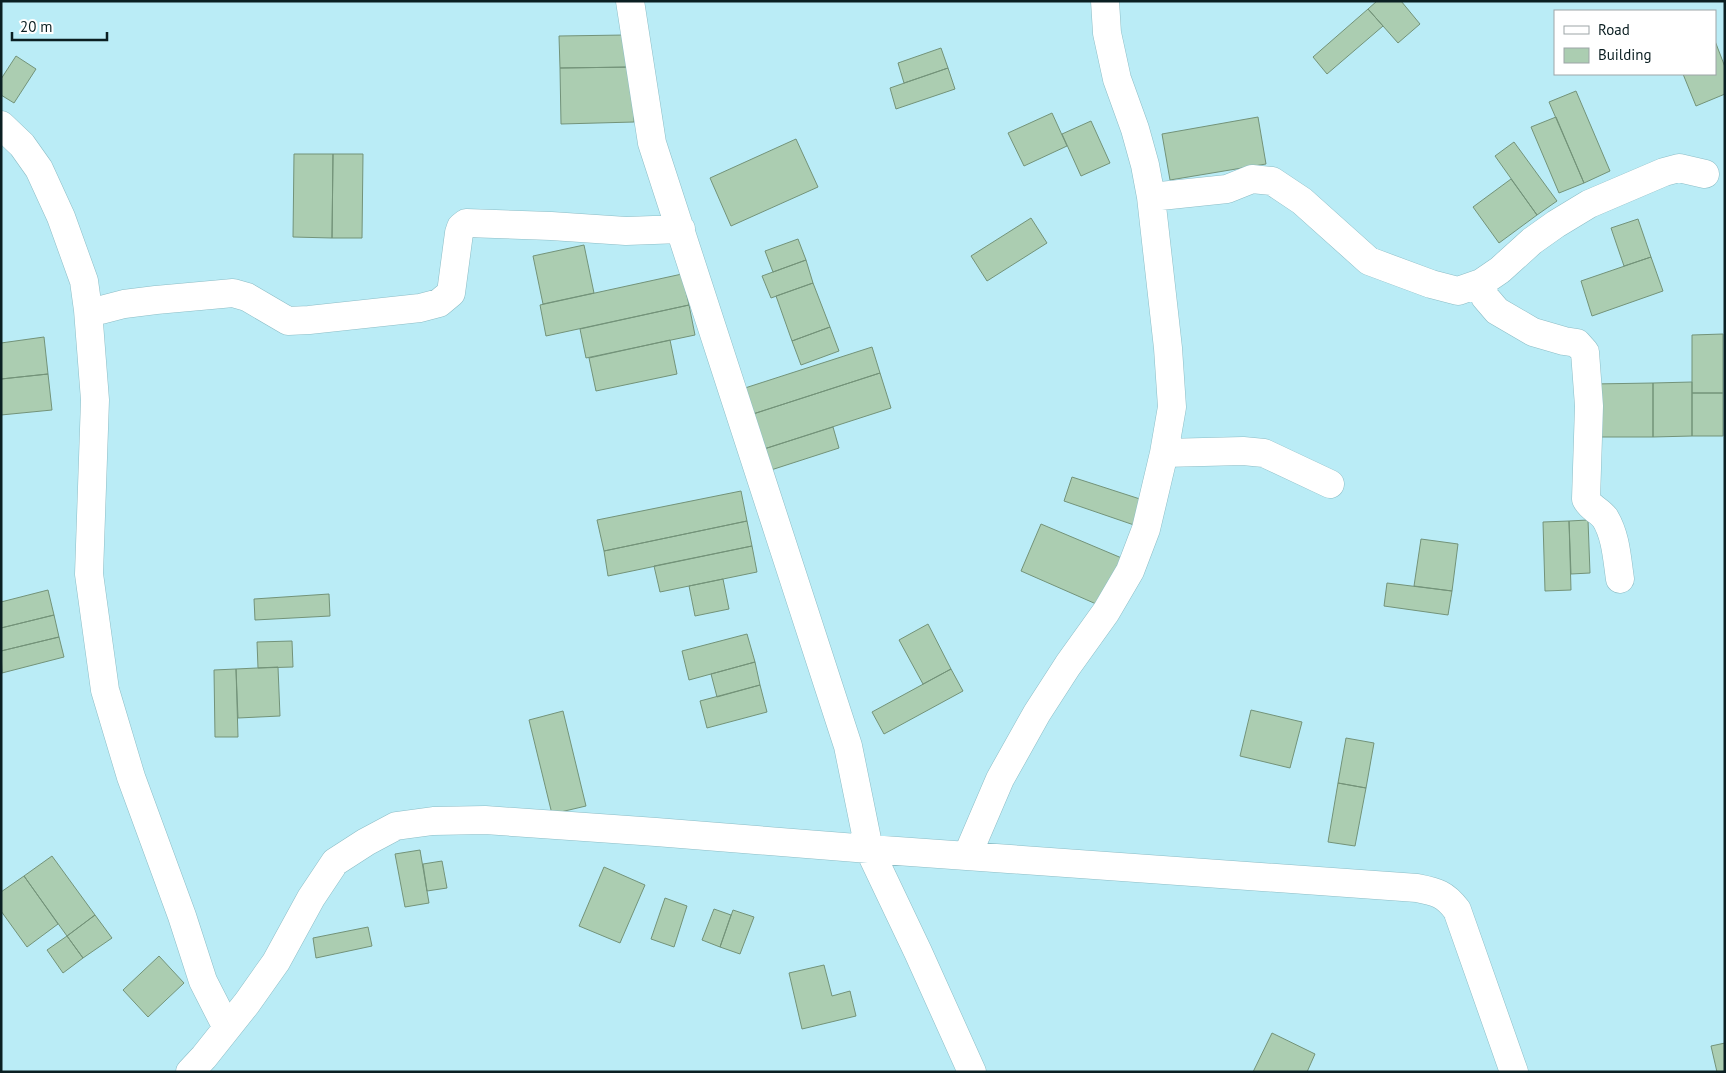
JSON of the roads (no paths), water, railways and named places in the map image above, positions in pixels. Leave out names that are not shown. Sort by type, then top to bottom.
[{"type":"street","points":[[630,1],[652,143],[848,746],[869,849],[972,1072]]},
{"type":"street","points":[[967,856],[1000,779],[1032,721],[1068,665],[1106,612],[1130,571],[1146,529],[1164,453],[1172,407],[1168,348],[1146,165],[1117,79],[1107,33],[1105,1]]},
{"type":"street","points":[[1,126],[22,145],[39,170],[61,217],[84,282],[95,400],[90,574],[105,690],[132,777],[182,916],[203,981],[227,1028]]},
{"type":"street","points":[[1150,197],[1227,189],[1252,179],[1272,181],[1302,201],[1369,260],[1431,284],[1458,291],[1481,283],[1500,270],[1532,241],[1590,204],[1664,172],[1680,168],[1705,174]]},
{"type":"street","points":[[88,310],[101,310],[124,304],[156,300],[233,293],[247,297],[288,321],[420,308],[440,304],[451,293],[459,233],[461,227],[466,223],[626,230],[681,230]]},
{"type":"street","points":[[1481,283],[1485,297],[1497,311],[1533,332],[1577,343],[1585,352],[1589,406],[1586,499],[1591,508],[1599,511],[1605,519],[1612,536],[1620,579]]},
{"type":"street","points":[[1164,453],[1243,451],[1264,453],[1330,484]]},
{"type":"street","points":[[205,1067],[227,1028],[276,962],[311,898],[335,862],[396,826],[433,821],[485,820],[1433,891],[1449,899],[1457,910],[1514,1072]]}]
